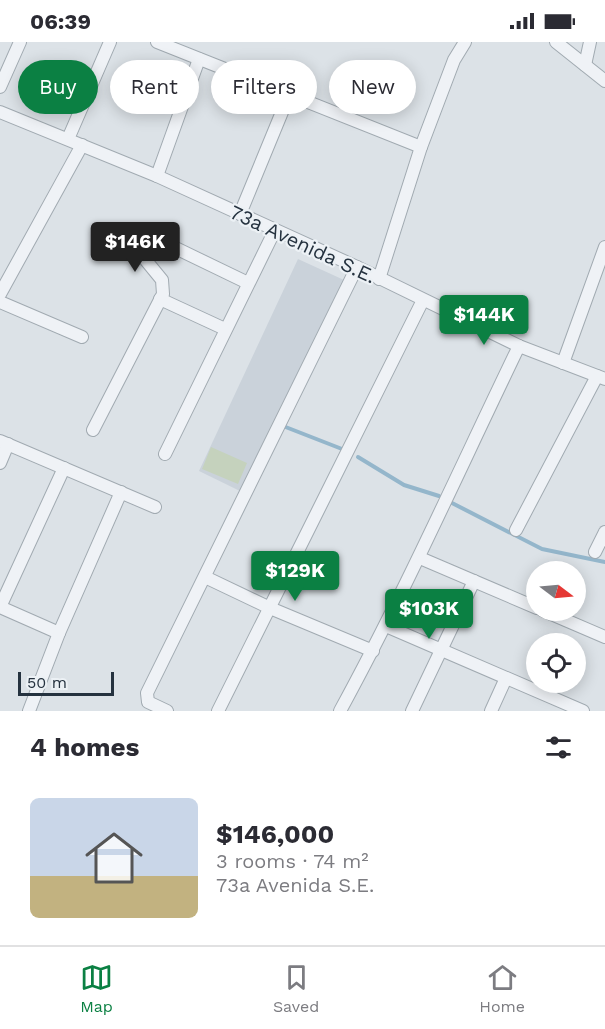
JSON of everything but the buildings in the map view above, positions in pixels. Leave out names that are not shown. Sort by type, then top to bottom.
[{"type":"street","points":[[0,87],[20,42]]},
{"type":"street","points":[[68,139],[110,42]]},
{"type":"street","points":[[157,42],[211,63]]},
{"type":"street","points":[[379,279],[421,147],[454,60],[465,42]]},
{"type":"street","points":[[556,42],[605,81]]},
{"type":"street","points":[[585,65],[590,42]]},
{"type":"street","points":[[157,176],[200,59]]},
{"type":"street","points":[[317,106],[421,147]]},
{"type":"street","name":"73a Avenida S.E.","points":[[0,112],[157,176],[357,267],[519,346],[601,377]]},
{"type":"street","points":[[240,213],[281,114]]},
{"type":"street","points":[[0,294],[82,145]]},
{"type":"street","points":[[165,454],[274,230]]},
{"type":"street","points":[[93,430],[160,300],[164,286],[162,280],[144,258],[150,243],[155,239],[248,283]]},
{"type":"street","points":[[563,363],[605,247]]},
{"type":"street","points":[[167,711],[148,702],[147,693],[357,267]]},
{"type":"street","points":[[160,300],[225,329]]},
{"type":"street","points":[[218,711],[423,300]]},
{"type":"street","points":[[0,302],[82,337]]},
{"type":"street","points":[[340,711],[420,558],[519,346]]},
{"type":"street","points":[[516,530],[601,377]]},
{"type":"street","points":[[0,463],[4,443],[154,507]]},
{"type":"street","points":[[59,633],[0,607],[63,468]]},
{"type":"street","points":[[32,709],[59,633],[121,492]]},
{"type":"street","points":[[595,552],[605,532]]},
{"type":"street","points":[[420,558],[526,603]]},
{"type":"street","points":[[206,577],[270,608],[373,651]]},
{"type":"street","points":[[412,711],[474,582]]},
{"type":"street","points":[[568,621],[605,637]]},
{"type":"street","points":[[386,626],[583,711]]},
{"type":"street","points":[[491,711],[506,678]]},
{"type":"shaded area","points":[[298,259],[344,280],[242,492],[199,471]]},
{"type":"green space","points":[[211,447],[247,463],[238,484],[202,469]]},
{"type":"waterway","points":[[283,426],[342,449]]},
{"type":"waterway","points":[[358,457],[404,485],[439,496]]},
{"type":"waterway","points":[[452,503],[542,549],[605,562]]}]
